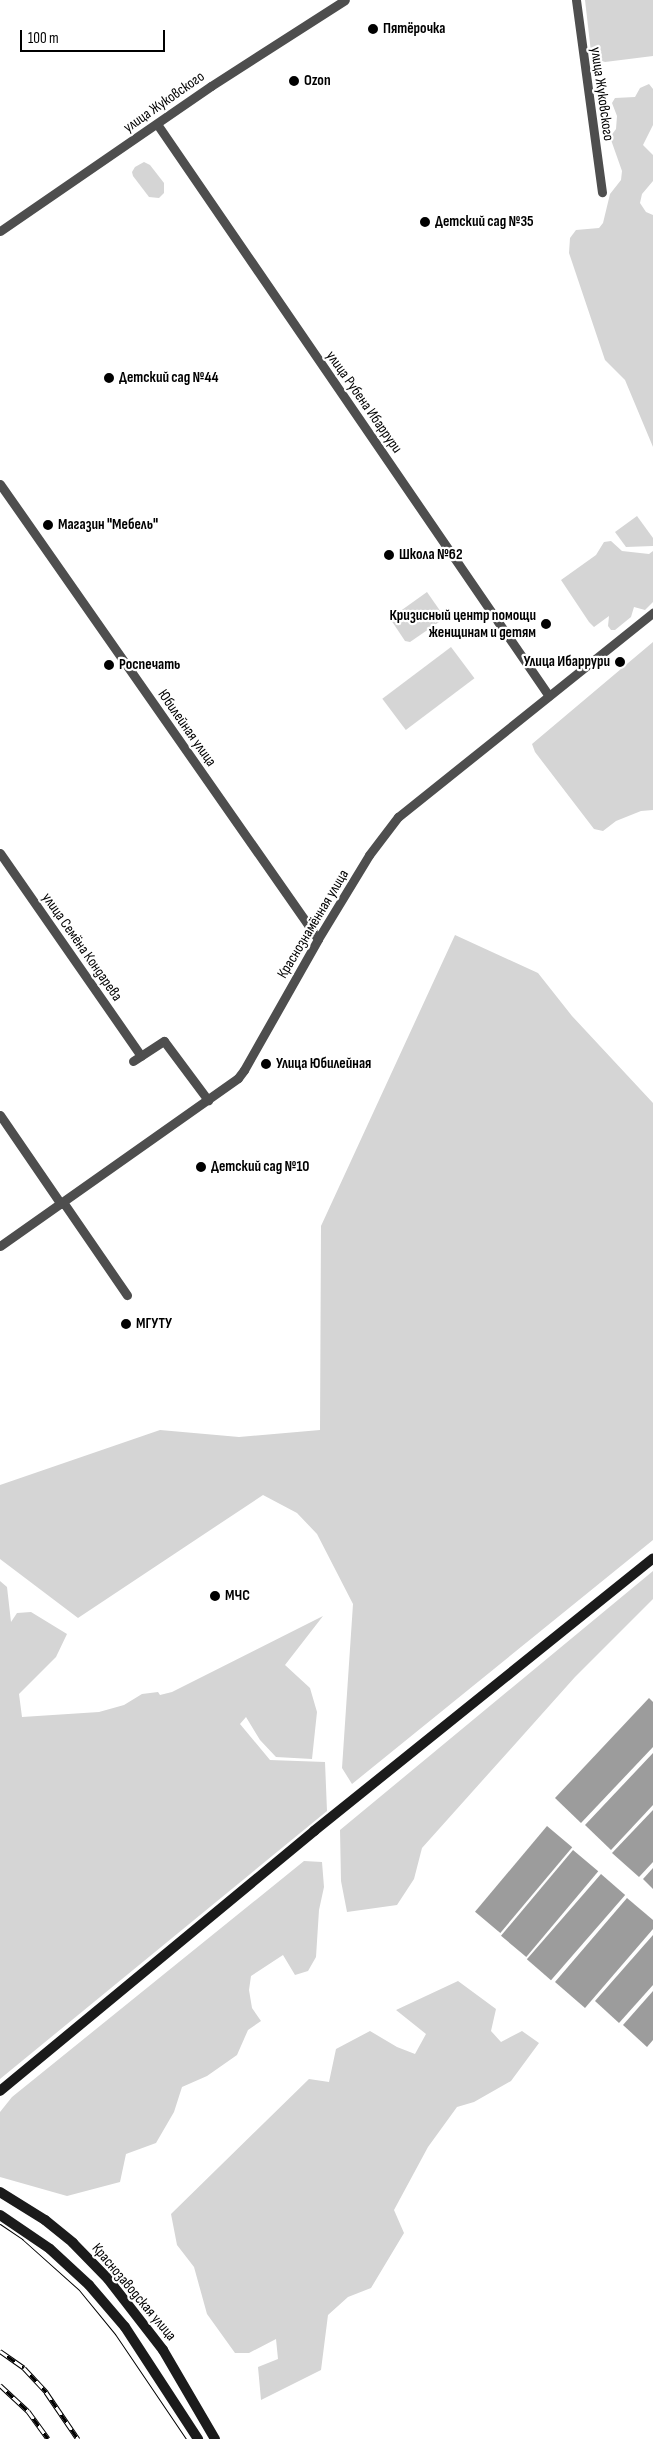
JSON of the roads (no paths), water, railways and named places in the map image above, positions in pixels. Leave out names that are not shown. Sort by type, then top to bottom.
[{"type":"main road","points":[[0,2091],[320,1826],[653,1558]]},
{"type":"main road","name":"Краснозаводская улица","points":[[0,2192],[45,2220],[73,2243],[108,2279],[163,2350],[215,2439]]},
{"type":"main road","name":"Краснозаводская улица","points":[[0,2215],[50,2249],[89,2285],[130,2334],[198,2439]]},
{"type":"street","name":"улица Жуковского","points":[[0,231],[157,124],[345,0]]},
{"type":"street","name":"улица Жуковского","points":[[576,0],[602,192]]},
{"type":"street","name":"улица Рубена Ибаррури","points":[[157,124],[549,696]]},
{"type":"street","name":"Юбилейная улица","points":[[0,484],[318,939]]},
{"type":"street","name":"Краснознамённая улица","points":[[0,1246],[208,1100],[244,1070],[318,939],[369,855],[398,817],[653,613]]},
{"type":"street","name":"улица Семёна Кондарева","points":[[0,853],[137,1058],[164,1041],[208,1100]]},
{"type":"street","points":[[0,1115],[127,1295]]},
{"type":"tram line","points":[[0,2224],[22,2239],[79,2290],[115,2334],[186,2439]]},
{"type":"railway","points":[[0,2351],[24,2368],[46,2392],[78,2439]]},
{"type":"railway","points":[[0,2385],[28,2411],[48,2439]]},
{"type":"place","name":"Пятёрочка","points":[[373,29]]},
{"type":"place","name":"Ozon","points":[[294,81]]},
{"type":"place","name":"Детский сад №35","points":[[425,222]]},
{"type":"place","name":"Детский сад №44","points":[[109,378]]},
{"type":"place","name":"Магазин \"Мебель\"","points":[[48,525]]},
{"type":"place","name":"Школа №62","points":[[389,555]]},
{"type":"place","name":"Кризисный центр помощи женщинам и детям","points":[[546,624]]},
{"type":"place","name":"Улица Ибаррури","points":[[620,662]]},
{"type":"place","name":"Роспечать","points":[[109,665]]},
{"type":"place","name":"Улица Юбилейная","points":[[266,1064]]},
{"type":"place","name":"Детский сад №10","points":[[201,1167]]},
{"type":"place","name":"МГУТУ","points":[[126,1324]]},
{"type":"place","name":"МЧС","points":[[215,1596]]}]
